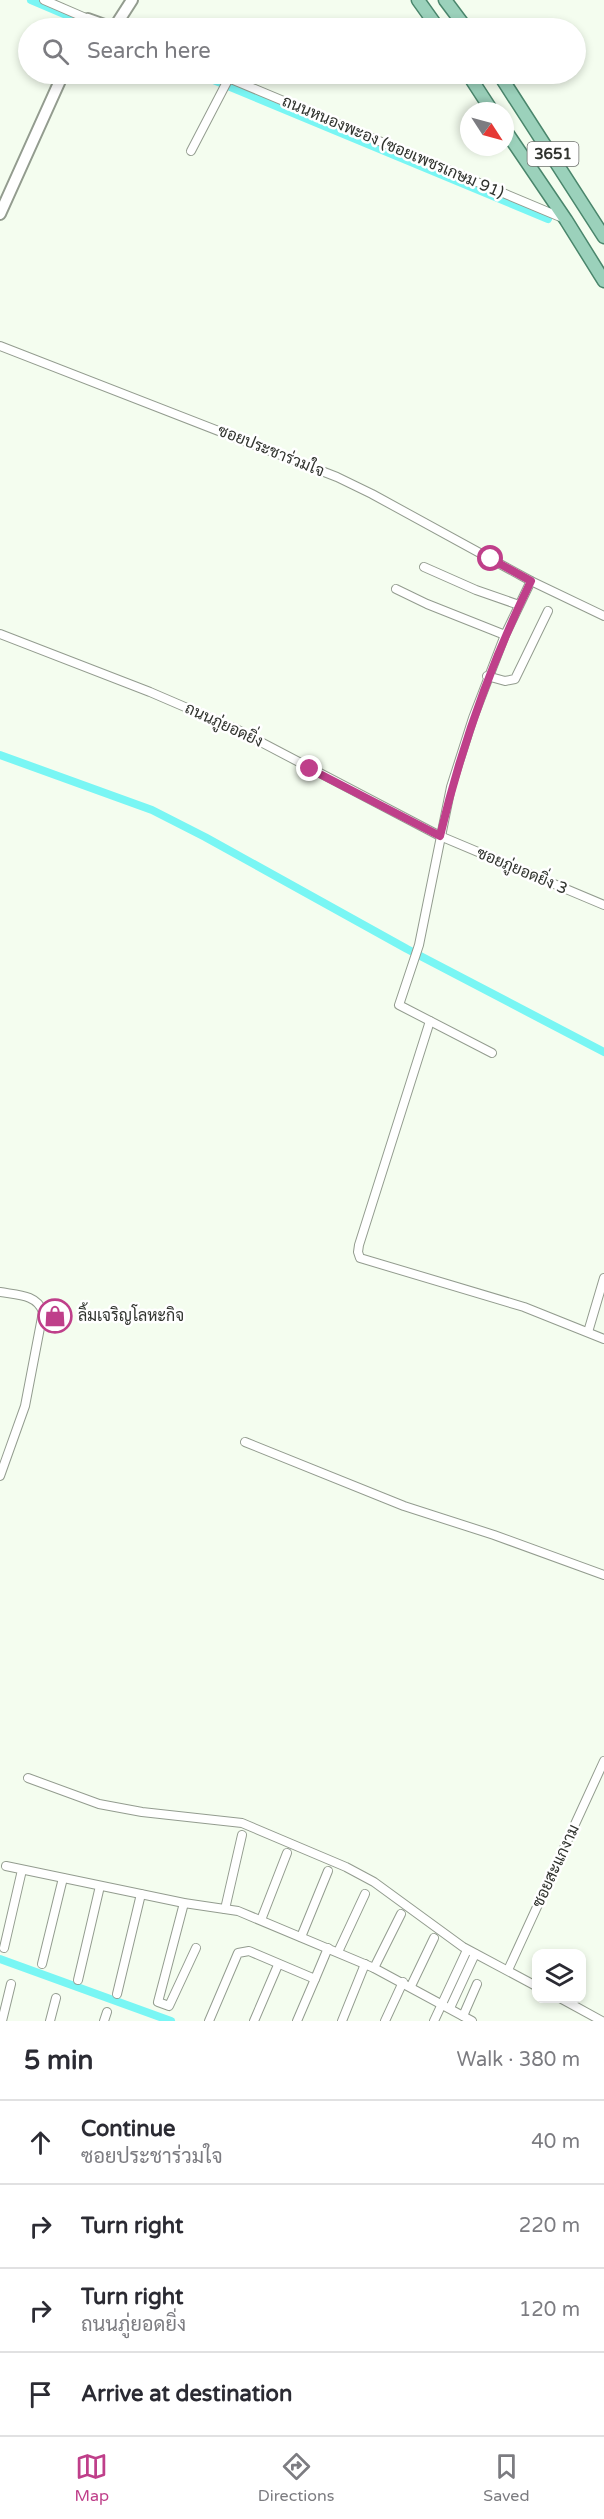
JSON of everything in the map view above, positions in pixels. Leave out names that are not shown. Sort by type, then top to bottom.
[{"type":"main road","points":[[120,18],[132,0]]},
{"type":"main road","points":[[418,0],[431,18]]},
{"type":"main road","points":[[445,0],[458,18]]},
{"type":"main road","points":[[0,214],[58,84]]},
{"type":"main road","points":[[474,84],[486,102]]},
{"type":"main road","name":"3651","points":[[506,84],[603,234]]},
{"type":"main road","name":"3651","points":[[514,143],[604,281]]},
{"type":"street","points":[[44,0],[76,18]]},
{"type":"street","points":[[191,151],[226,84]]},
{"type":"street","name":"ถนนหนองพะอง (ซอยเพชรเกษม 91)","points":[[243,84],[566,220]]},
{"type":"street","name":"ซอยประชาร่วมใจ","points":[[0,346],[337,477],[531,581],[604,616]]},
{"type":"street","points":[[424,567],[476,590],[519,605]]},
{"type":"street","points":[[492,1053],[399,1005],[419,945],[451,787],[488,676],[531,581]]},
{"type":"street","points":[[396,589],[505,635]]},
{"type":"street","points":[[488,676],[505,681],[515,679],[548,611]]},
{"type":"street","name":"ถนนภู่ยอดยิ่ง","points":[[0,634],[150,692],[236,729],[440,836]]},
{"type":"street","name":"ซอยภู่ยอดยิ่ง 3","points":[[440,836],[604,905]]},
{"type":"street","points":[[430,1021],[359,1245],[360,1257],[365,1261],[524,1307],[604,1339]]},
{"type":"street","points":[[588,1332],[604,1278]]},
{"type":"street","points":[[0,1292],[35,1300],[40,1304],[43,1312],[25,1406],[0,1476]]},
{"type":"street","points":[[245,1442],[404,1506],[494,1535],[604,1575]]},
{"type":"street","name":"ซอยสะแกงาม","points":[[508,1970],[604,1761]]},
{"type":"street","points":[[28,1778],[99,1804],[142,1812],[242,1823],[346,1867],[374,1882],[471,1952],[532,1983]]},
{"type":"street","points":[[225,1909],[242,1835]]},
{"type":"street","points":[[261,1920],[287,1853]]},
{"type":"street","points":[[6,1866],[184,1903],[238,1911],[374,1968],[472,2021]]},
{"type":"street","points":[[4,1948],[22,1870]]},
{"type":"street","points":[[301,1937],[328,1871]]},
{"type":"street","points":[[42,1964],[63,1878]]},
{"type":"street","points":[[78,1980],[100,1886]]},
{"type":"street","points":[[117,1994],[141,1894]]},
{"type":"street","points":[[338,1952],[365,1894]]},
{"type":"street","points":[[184,1903],[158,2002],[169,2006],[196,1948]]},
{"type":"street","points":[[374,1968],[401,1914]]},
{"type":"street","points":[[385,2021],[434,1938]]},
{"type":"street","points":[[297,2021],[328,1948]]},
{"type":"street","points":[[209,2021],[238,1953],[249,1951],[278,1965],[315,1978]]},
{"type":"street","points":[[434,2021],[471,1952]]},
{"type":"street","points":[[450,2008],[471,1952]]},
{"type":"street","points":[[342,2021],[365,1964]]},
{"type":"street","points":[[254,2021],[278,1965]]},
{"type":"street","points":[[2,2021],[11,1984]]},
{"type":"street","points":[[463,2016],[477,1984]]},
{"type":"street","points":[[50,2021],[56,1998]]},
{"type":"street","points":[[569,2003],[602,2021]]},
{"type":"street","points":[[104,2021],[107,2012]]},
{"type":"waterway","points":[[31,0],[73,18]]},
{"type":"waterway","points":[[223,84],[548,219]]},
{"type":"waterway","points":[[0,755],[152,810],[407,949],[604,1052]]},
{"type":"waterway","points":[[0,1959],[171,2021]]},
{"type":"place","name":"ลิ้มเจริญโลหะกิจ","points":[[55,1316]]},
{"type":"route","points":[[310,769],[440,836],[451,787],[473,718],[505,635],[531,581],[491,559]]}]
